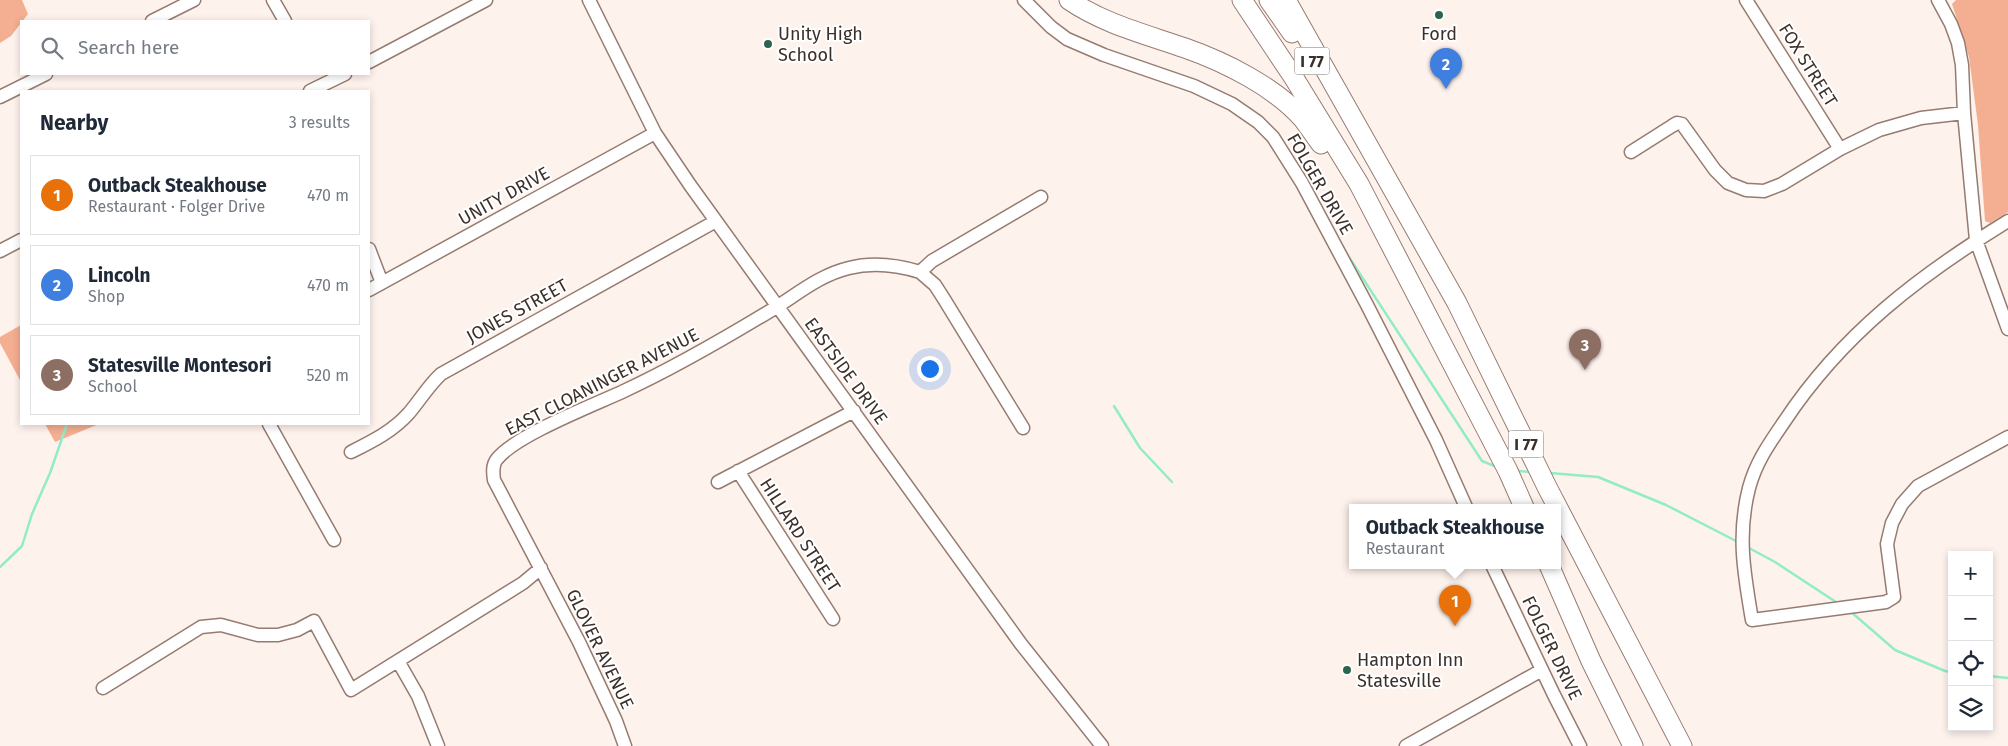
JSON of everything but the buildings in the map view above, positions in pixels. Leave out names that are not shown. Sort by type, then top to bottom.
[{"type":"highway","points":[[1069,0],[1089,14],[1137,33],[1187,48],[1229,65],[1267,89],[1302,118],[1338,166],[1449,358]]},
{"type":"highway","name":"I 77","points":[[1242,0],[1294,78],[1354,175],[1508,470],[1523,504]]},
{"type":"highway","name":"I 77","points":[[1269,0],[1354,122],[1457,303],[1556,504]]},
{"type":"highway","points":[[1286,0],[1354,122]]},
{"type":"highway","name":"I 77","points":[[1561,514],[1682,746]]},
{"type":"highway","points":[[1552,569],[1591,661],[1633,746]]},
{"type":"street","points":[[154,20],[194,0]]},
{"type":"street","points":[[274,0],[284,20]]},
{"type":"street","points":[[370,61],[486,0]]},
{"type":"street","name":"EASTSIDE DRIVE","points":[[589,0],[619,57],[655,133],[777,307],[1021,644],[1102,746]]},
{"type":"street","name":"FOLGER DRIVE","points":[[1024,0],[1051,27],[1067,39],[1104,55],[1194,86],[1232,104],[1258,122],[1273,137],[1302,183],[1366,303],[1436,440],[1465,504]]},
{"type":"street","name":"FOX STREET","points":[[1746,0],[1840,148]]},
{"type":"street","points":[[1938,0],[1951,24],[1958,43],[1962,64],[1964,113],[1976,240],[2008,329]]},
{"type":"street","points":[[0,97],[44,75]]},
{"type":"street","points":[[316,75],[323,88],[343,75]]},
{"type":"street","points":[[1631,152],[1672,126],[1678,123],[1682,124],[1715,170],[1728,183],[1746,190],[1764,191],[1782,184],[1840,148],[1879,130],[1921,118],[1964,113]]},
{"type":"street","name":"UNITY DRIVE","points":[[370,289],[655,133]]},
{"type":"street","points":[[1023,428],[944,299],[935,286],[920,272],[932,261],[1041,197]]},
{"type":"street","name":"JONES STREET","points":[[352,452],[384,435],[396,426],[432,382],[447,370],[716,221]]},
{"type":"street","points":[[2008,221],[1976,240],[1922,277],[1876,315],[1808,388],[1761,456],[1750,488],[1743,524],[1742,560],[1752,620],[1886,602],[1894,597],[1887,544],[1892,523],[1902,504],[1918,486],[2008,436]]},
{"type":"street","points":[[0,251],[20,241]]},
{"type":"street","points":[[370,252],[382,283]]},
{"type":"street","name":"EAST CLOANINGER AVENUE","points":[[541,568],[494,480],[493,470],[496,460],[503,453],[525,438],[641,383],[710,347],[826,276],[849,268],[877,265],[898,266],[920,272]]},
{"type":"street","points":[[718,482],[854,411]]},
{"type":"street","points":[[270,425],[334,540]]},
{"type":"street","name":"HILLARD STREET","points":[[738,471],[833,619]]},
{"type":"street","points":[[103,688],[201,627],[221,625],[258,635],[278,635],[297,630],[314,621],[351,690],[523,583],[541,568]]},
{"type":"street","name":"GLOVER AVENUE","points":[[541,568],[580,642],[616,721],[625,746]]},
{"type":"street","name":"FOLGER DRIVE","points":[[1494,569],[1580,746]]},
{"type":"street","points":[[398,661],[418,696],[438,746]]},
{"type":"street","points":[[1406,746],[1542,670]]},
{"type":"shaded area","points":[[0,0],[22,0],[28,14],[23,20],[20,20],[20,24],[11,36],[0,43]]},
{"type":"shaded area","points":[[1956,0],[2008,0],[2008,212],[1990,223],[1985,221],[1978,125],[1969,57],[1952,4]]},
{"type":"shaded area","points":[[20,326],[20,380],[0,343],[0,337]]},
{"type":"shaded area","points":[[46,425],[97,425],[55,442]]},
{"type":"waterway","points":[[1345,251],[1482,461],[1497,467]]},
{"type":"waterway","points":[[1114,406],[1140,448],[1172,482]]},
{"type":"waterway","points":[[0,567],[22,546],[32,514],[50,473],[67,425]]},
{"type":"waterway","points":[[1517,471],[1532,472]]},
{"type":"waterway","points":[[1550,473],[1598,477],[1666,505],[1736,541]]},
{"type":"waterway","points":[[1749,548],[1775,562],[1839,604]]},
{"type":"waterway","points":[[1850,611],[1895,650],[1948,671]]},
{"type":"waterway","points":[[1993,676],[2008,678]]},
{"type":"place","name":"Ford","points":[[1439,15]]},
{"type":"place","name":"Unity High School","points":[[768,44]]},
{"type":"place","name":"Lincoln","points":[[1446,89]]},
{"type":"place","name":"Statesville Montesori","points":[[1585,370]]},
{"type":"place","name":"Outback Steakhouse","points":[[1455,626]]},
{"type":"place","name":"Hampton Inn Statesville","points":[[1347,670]]}]
